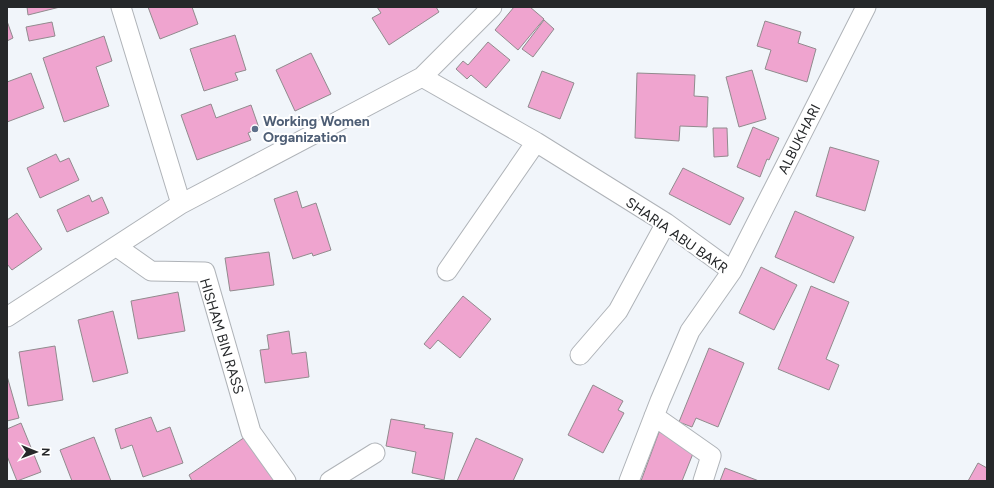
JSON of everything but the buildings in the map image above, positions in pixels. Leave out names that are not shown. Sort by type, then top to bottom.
[{"type":"street","points":[[121,7],[181,204]]},
{"type":"street","points":[[7,317],[117,247],[181,204],[422,77],[492,7]]},
{"type":"street","name":"ALBUKHARI","points":[[732,271],[866,7]]},
{"type":"street","name":"SHARIA ABU BAKR","points":[[422,77],[536,142],[666,224],[732,271],[690,331],[654,416],[629,481]]},
{"type":"street","points":[[447,271],[536,142]]},
{"type":"street","points":[[580,355],[618,311],[666,224]]},
{"type":"street","name":"HISHAM BIN RASS","points":[[117,247],[151,271],[204,272],[251,432],[286,481]]},
{"type":"street","points":[[654,416],[711,456],[703,481]]},
{"type":"street","points":[[330,481],[375,452]]},
{"type":"place","name":"Working Women Organization","points":[[255,129]]}]
